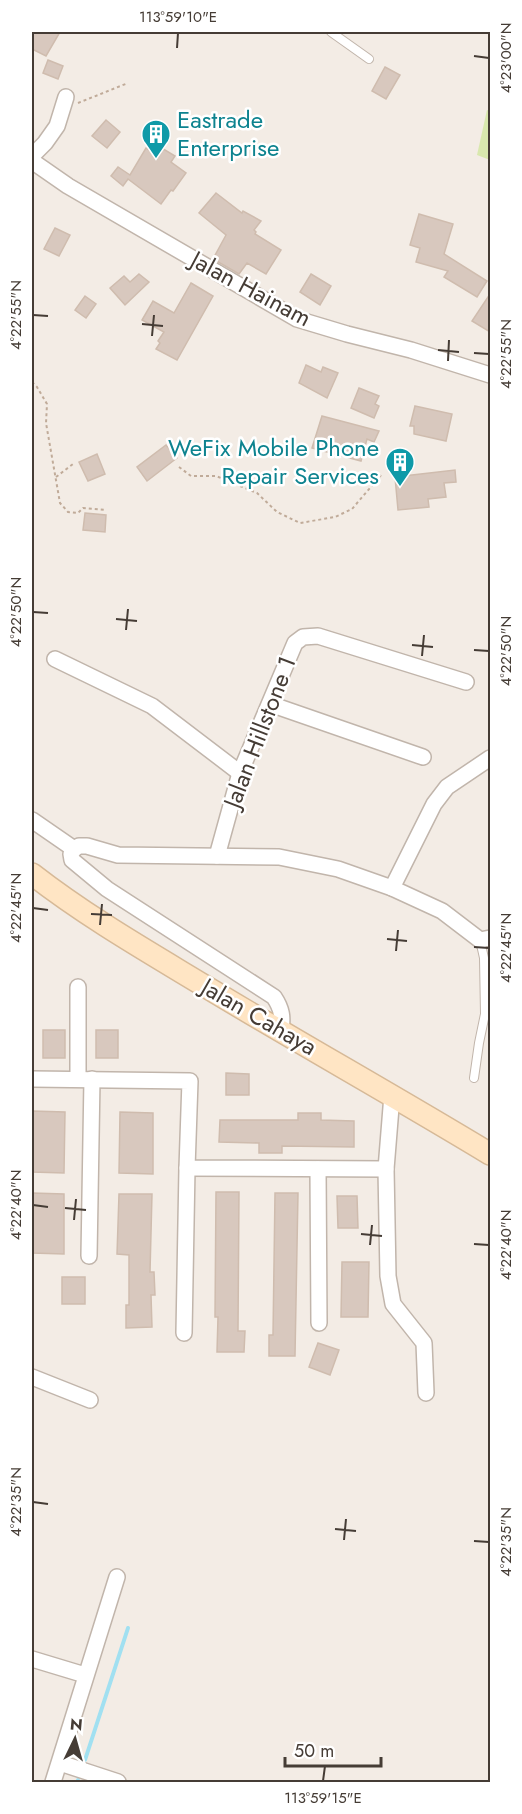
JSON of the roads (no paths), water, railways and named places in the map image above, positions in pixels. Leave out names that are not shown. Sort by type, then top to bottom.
[{"type":"street","points":[[32,159],[57,126],[64,103]]},
{"type":"street","name":"Jalan Hainam","points":[[32,159],[69,186],[297,319],[411,350],[490,375]]},
{"type":"street","name":"Jalan Hillstone 1","points":[[217,856],[240,773],[295,643],[303,637],[318,636],[466,682]]},
{"type":"street","points":[[55,659],[152,706],[240,773]]},
{"type":"street","points":[[270,704],[423,757]]},
{"type":"street","points":[[392,888],[434,804],[447,787],[490,759]]},
{"type":"street","points":[[32,820],[74,849]]},
{"type":"street","points":[[281,1031],[283,1018],[281,1008],[274,997],[107,890],[72,860],[74,849],[87,846],[118,855],[279,857],[338,869],[392,888],[442,912],[485,939]]},
{"type":"street","name":"Jalan Cahaya","points":[[32,874],[99,922],[490,1154]]},
{"type":"street","points":[[78,987],[85,1079],[89,1256]]},
{"type":"street","points":[[32,1078],[190,1081],[184,1333]]},
{"type":"street","points":[[393,1095],[386,1169],[390,1287],[393,1304],[424,1343],[426,1394]]},
{"type":"street","points":[[187,1168],[386,1169]]},
{"type":"street","points":[[318,1169],[319,1323]]},
{"type":"street","points":[[32,1377],[90,1400]]},
{"type":"street","points":[[53,1782],[117,1577]]},
{"type":"street","points":[[32,1659],[86,1675]]},
{"type":"street","points":[[60,1763],[118,1782]]},
{"type":"lane","points":[[331,32],[369,59]]},
{"type":"lane","points":[[474,1078],[478,1043],[485,1014],[485,939]]},
{"type":"waterway","points":[[85,1760],[128,1628]]},
{"type":"place","name":"Eastrade Enterprise","points":[[156,160]]},
{"type":"place","name":"WeFix Mobile Phone Repair Services","points":[[400,488]]}]
